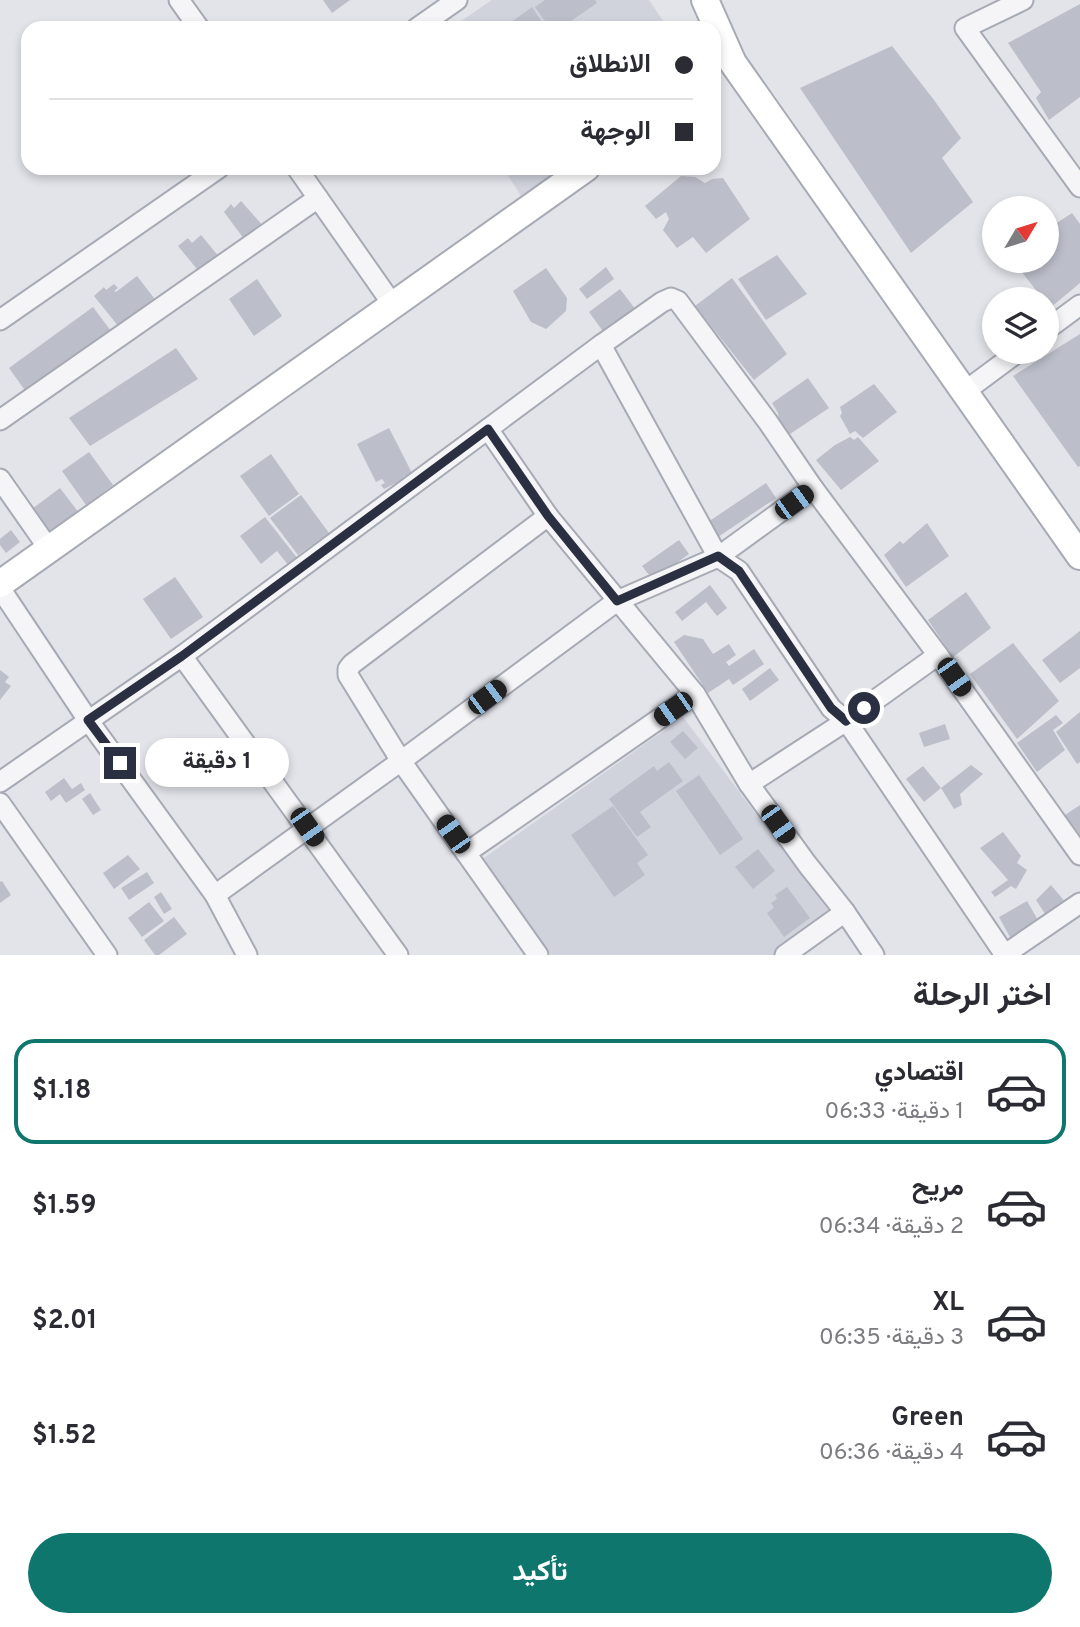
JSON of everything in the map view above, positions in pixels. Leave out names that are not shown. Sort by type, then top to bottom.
[{"type":"street","points":[[427,21],[457,0]]},
{"type":"street","points":[[705,0],[711,21]]},
{"type":"street","points":[[1023,0],[965,28],[1080,187]]},
{"type":"street","points":[[189,4],[196,21]]},
{"type":"street","points":[[724,70],[964,392],[1080,556]]},
{"type":"street","points":[[0,320],[209,175]]},
{"type":"street","points":[[302,175],[393,305]]},
{"type":"street","points":[[247,955],[215,895],[88,720],[0,586],[576,175]]},
{"type":"street","points":[[0,421],[318,198]]},
{"type":"street","points":[[0,782],[182,656],[601,345],[671,298],[678,300],[768,422],[1080,855]]},
{"type":"street","points":[[1059,320],[1080,305]]},
{"type":"street","points":[[601,345],[718,556],[739,571],[831,708],[846,721],[1004,955],[1080,903]]},
{"type":"street","points":[[964,392],[1002,364]]},
{"type":"street","points":[[488,429],[548,516],[695,694],[749,783],[874,955]]},
{"type":"street","points":[[0,479],[49,549]]},
{"type":"street","points":[[215,895],[617,601],[718,556],[813,488]]},
{"type":"street","points":[[528,952],[466,853],[401,761],[348,675],[348,669],[548,516]]},
{"type":"street","points":[[749,783],[846,721],[938,655]]},
{"type":"street","points":[[182,656],[398,955]]},
{"type":"street","points":[[466,853],[695,694]]},
{"type":"street","points":[[0,803],[107,955]]},
{"type":"street","points":[[785,955],[845,912]]},
{"type":"shaded area","points":[[492,0],[649,0],[663,21],[461,21]]},
{"type":"shaded area","points":[[508,175],[564,175],[525,202]]},
{"type":"shaded area","points":[[683,717],[832,915],[774,955],[551,955],[481,860]]},
{"type":"building","points":[[323,0],[350,0],[332,13]]},
{"type":"building","points":[[545,0],[595,0],[597,3],[571,21],[545,21],[535,7]]},
{"type":"building","points":[[1080,4],[1080,97],[1049,120],[1036,98],[1041,92],[1008,43]]},
{"type":"building","points":[[532,7],[541,21],[513,21]]},
{"type":"building","points":[[892,46],[961,138],[942,158],[973,202],[911,253],[800,88]]},
{"type":"building","points":[[681,176],[695,177],[705,183],[723,178],[750,219],[706,253],[693,237],[677,248],[663,230],[669,219],[666,212],[656,219],[645,206]]},
{"type":"building","points":[[241,201],[264,227],[247,243],[224,212],[231,204],[234,208]]},
{"type":"building","points":[[1072,213],[1080,224],[1080,283],[1059,300],[1059,287],[1034,287],[1022,273],[1059,273],[1059,222]]},
{"type":"building","points":[[201,235],[220,258],[201,274],[178,246],[188,238],[192,243]]},
{"type":"building","points":[[777,255],[807,294],[766,320],[738,279]]},
{"type":"building","points":[[606,267],[614,279],[587,299],[579,289]]},
{"type":"building","points":[[546,268],[567,298],[566,311],[546,329],[531,322],[513,291]]},
{"type":"building","points":[[137,276],[157,302],[145,312],[142,309],[119,327],[94,296],[104,287],[106,290],[114,284],[118,288],[114,291],[116,292]]},
{"type":"building","points":[[732,278],[787,354],[754,380],[695,306]]},
{"type":"building","points":[[257,279],[282,316],[254,336],[229,299]]},
{"type":"building","points":[[620,289],[636,310],[605,334],[589,312]]},
{"type":"building","points":[[93,307],[114,335],[29,396],[9,368]]},
{"type":"building","points":[[1080,334],[1078,467],[1013,376],[1032,364],[1059,364],[1059,347]]},
{"type":"building","points":[[176,348],[198,379],[90,446],[69,418]]},
{"type":"building","points":[[808,378],[829,408],[790,434],[779,420],[772,403]]},
{"type":"building","points":[[874,384],[897,412],[863,438],[855,431],[850,434],[840,416],[840,407]]},
{"type":"building","points":[[389,428],[412,473],[384,489],[381,485],[385,483],[382,479],[376,482],[357,444]]},
{"type":"building","points":[[850,437],[854,440],[858,437],[879,461],[841,490],[816,460]]},
{"type":"building","points":[[89,452],[113,485],[86,505],[62,471]]},
{"type":"building","points":[[271,454],[299,494],[269,516],[240,476]]},
{"type":"building","points":[[766,483],[776,498],[715,539],[705,524]]},
{"type":"building","points":[[60,488],[82,517],[55,539],[32,509]]},
{"type":"building","points":[[301,495],[329,533],[298,555],[270,518]]},
{"type":"building","points":[[265,517],[298,559],[289,566],[277,551],[261,564],[240,536]]},
{"type":"building","points":[[927,523],[949,556],[906,587],[884,555],[900,541],[903,544]]},
{"type":"building","points":[[11,530],[20,542],[6,553],[0,545],[0,539]]},
{"type":"building","points":[[679,540],[689,554],[653,580],[642,566]]},
{"type":"building","points":[[175,577],[203,617],[171,639],[143,599]]},
{"type":"building","points":[[710,585],[727,608],[717,616],[706,602],[682,621],[675,612]]},
{"type":"building","points":[[966,592],[991,628],[953,657],[928,620]]},
{"type":"building","points":[[1080,631],[1080,668],[1060,683],[1042,660]]},
{"type":"building","points":[[684,635],[703,639],[713,654],[729,644],[736,655],[726,662],[729,666],[754,649],[764,664],[733,685],[729,679],[708,693],[674,642]]},
{"type":"building","points":[[1013,643],[1059,701],[1017,739],[970,674]]},
{"type":"building","points":[[770,668],[779,680],[750,701],[742,689]]},
{"type":"building","points":[[0,670],[9,677],[5,682],[11,686],[0,700]]},
{"type":"building","points":[[1080,712],[1080,762],[1077,764],[1056,732]]},
{"type":"building","points":[[1056,715],[1063,723],[1053,730],[1065,750],[1037,772],[1017,743]]},
{"type":"building","points":[[945,724],[950,739],[924,747],[919,733]]},
{"type":"building","points":[[683,731],[698,748],[685,759],[670,742]]},
{"type":"building","points":[[669,762],[683,781],[640,812],[651,827],[637,837],[609,799],[654,766],[657,771]]},
{"type":"building","points":[[971,765],[983,774],[960,794],[962,805],[954,809],[941,788]]},
{"type":"building","points":[[923,766],[941,788],[924,802],[906,779]]},
{"type":"building","points":[[699,775],[743,839],[720,855],[676,791]]},
{"type":"building","points":[[64,778],[72,789],[81,783],[85,790],[66,803],[60,794],[51,801],[45,792]]},
{"type":"building","points":[[90,793],[101,810],[93,815],[82,799]]},
{"type":"building","points":[[1080,805],[1080,843],[1062,817]]},
{"type":"building","points":[[613,806],[648,855],[637,863],[645,875],[614,897],[571,835]]},
{"type":"building","points":[[1003,832],[1021,856],[1017,863],[1027,870],[1016,889],[1011,886],[995,897],[991,892],[1008,880],[980,848]]},
{"type":"building","points":[[758,849],[775,871],[753,889],[735,867]]},
{"type":"building","points":[[128,855],[140,869],[114,889],[103,873]]},
{"type":"building","points":[[147,872],[154,883],[129,900],[121,888]]},
{"type":"building","points":[[2,881],[11,895],[0,903],[0,882]]},
{"type":"building","points":[[1051,885],[1066,903],[1047,917],[1036,900]]},
{"type":"building","points":[[787,887],[810,918],[784,937],[767,913],[774,908],[771,903],[777,899],[775,895]]},
{"type":"building","points":[[161,892],[172,909],[164,914],[154,897]]},
{"type":"building","points":[[1027,901],[1039,922],[1011,939],[999,917]]},
{"type":"building","points":[[149,902],[164,921],[142,937],[128,918]]},
{"type":"building","points":[[174,917],[187,934],[159,955],[155,955],[144,940]]},
{"type":"route","points":[[120,763],[88,720],[182,656],[488,429],[548,516],[617,601],[718,556],[739,571],[831,708],[846,721],[864,708]]}]
